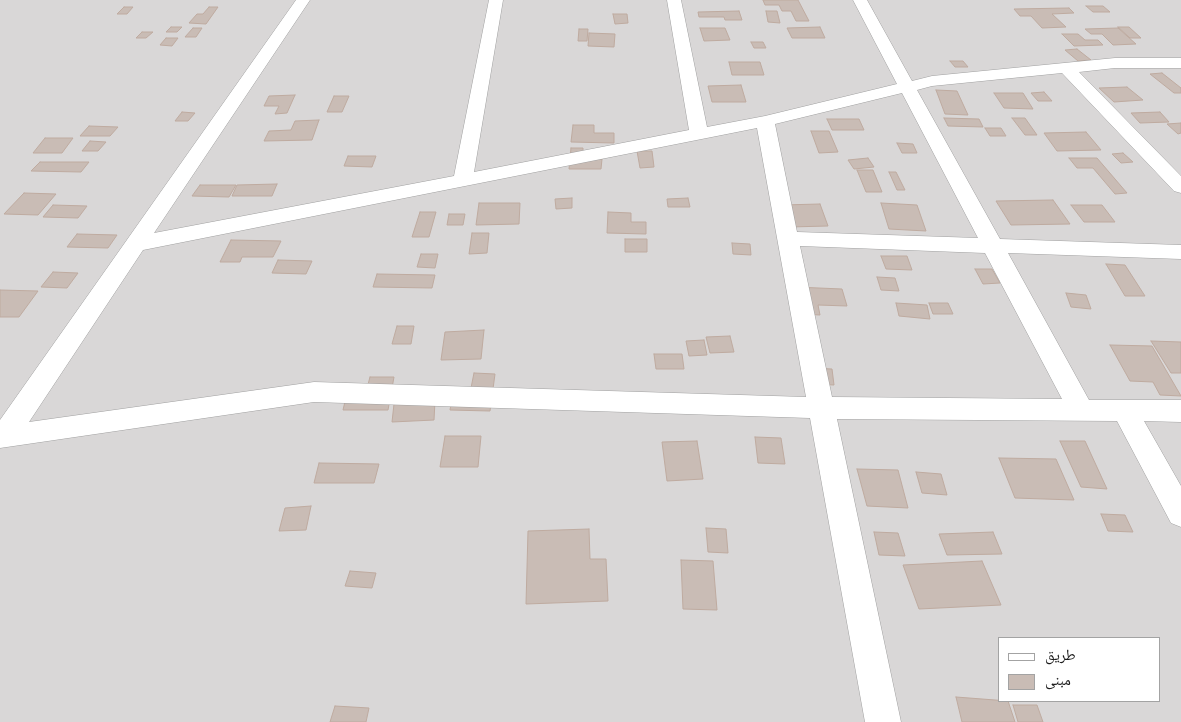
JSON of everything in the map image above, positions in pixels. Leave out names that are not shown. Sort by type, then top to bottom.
[{"type":"street","points":[[2,437],[303,0]]},
{"type":"street","points":[[463,180],[496,0]]},
{"type":"street","points":[[674,0],[700,134]]},
{"type":"street","points":[[860,0],[1081,410]]},
{"type":"street","points":[[136,244],[766,121],[932,82],[1115,62],[1181,63]]},
{"type":"street","points":[[1066,68],[1181,187]]},
{"type":"street","points":[[766,121],[883,722]]},
{"type":"street","points":[[788,238],[1181,252]]},
{"type":"street","points":[[2,437],[314,392],[821,408],[1181,411]]},
{"type":"street","points":[[1124,410],[1181,514]]},
{"type":"shaded area","points":[[0,0],[1181,0],[1181,722],[0,722]]},
{"type":"building","points":[[763,0],[798,0],[809,21],[796,21],[791,11],[782,11],[779,5],[765,5]]},
{"type":"building","points":[[1086,6],[1103,6],[1110,12],[1093,12]]},
{"type":"building","points":[[124,7],[133,7],[127,14],[117,14]]},
{"type":"building","points":[[209,7],[218,7],[206,24],[189,23],[197,14],[203,14]]},
{"type":"building","points":[[1069,8],[1074,13],[1052,14],[1066,27],[1042,28],[1031,16],[1020,16],[1014,9]]},
{"type":"building","points":[[739,11],[742,20],[725,20],[724,17],[699,17],[698,12]]},
{"type":"building","points":[[766,11],[777,11],[780,23],[768,22]]},
{"type":"building","points":[[613,14],[627,14],[628,23],[615,24]]},
{"type":"building","points":[[171,27],[182,27],[177,32],[166,32]]},
{"type":"building","points":[[820,27],[825,38],[792,38],[787,28]]},
{"type":"building","points":[[1118,27],[1129,27],[1141,38],[1130,38]]},
{"type":"building","points":[[193,28],[202,28],[196,37],[185,37]]},
{"type":"building","points":[[700,28],[725,28],[730,40],[704,41]]},
{"type":"building","points":[[1118,28],[1136,44],[1113,45],[1102,34],[1091,34],[1085,29]]},
{"type":"building","points":[[579,29],[588,29],[587,41],[578,41]]},
{"type":"building","points":[[142,32],[153,32],[146,38],[136,38]]},
{"type":"building","points":[[589,33],[615,34],[614,47],[588,46]]},
{"type":"building","points":[[1062,34],[1078,34],[1085,40],[1098,40],[1103,45],[1074,46]]},
{"type":"building","points":[[166,38],[178,38],[172,46],[160,45]]},
{"type":"building","points":[[751,42],[763,42],[766,48],[754,48]]},
{"type":"building","points":[[1077,49],[1091,60],[1078,61],[1065,50]]},
{"type":"building","points":[[950,61],[963,61],[968,67],[955,67]]},
{"type":"building","points":[[729,62],[760,62],[764,75],[732,75]]},
{"type":"building","points":[[1162,73],[1181,88],[1181,93],[1174,93],[1150,74]]},
{"type":"building","points":[[741,85],[746,102],[712,102],[708,86]]},
{"type":"building","points":[[1127,87],[1143,100],[1114,102],[1099,88]]},
{"type":"building","points":[[936,90],[957,91],[968,115],[945,114]]},
{"type":"building","points":[[1044,92],[1052,101],[1038,101],[1031,93]]},
{"type":"building","points":[[994,93],[1023,93],[1033,109],[1004,108]]},
{"type":"building","points":[[295,95],[287,113],[275,114],[279,106],[264,106],[269,96]]},
{"type":"building","points":[[334,96],[349,96],[342,112],[327,112]]},
{"type":"building","points":[[182,112],[195,113],[188,121],[175,121]]},
{"type":"building","points":[[1160,112],[1169,122],[1140,123],[1131,113]]},
{"type":"building","points":[[944,118],[979,119],[983,127],[948,126]]},
{"type":"building","points":[[1012,118],[1025,118],[1037,135],[1025,135]]},
{"type":"building","points":[[827,119],[859,119],[864,130],[832,130]]},
{"type":"building","points":[[319,120],[312,140],[264,141],[269,131],[291,130],[295,121]]},
{"type":"building","points":[[1181,123],[1181,133],[1178,134],[1167,124]]},
{"type":"building","points":[[573,125],[594,125],[594,133],[614,133],[614,143],[571,142]]},
{"type":"building","points":[[89,126],[118,127],[110,136],[80,136]]},
{"type":"building","points":[[985,128],[1001,128],[1006,136],[990,136]]},
{"type":"building","points":[[811,131],[829,131],[838,152],[819,153]]},
{"type":"building","points":[[1086,132],[1101,150],[1057,151],[1044,133]]},
{"type":"building","points":[[45,138],[73,138],[62,153],[33,153]]},
{"type":"building","points":[[90,141],[106,142],[98,151],[82,151]]},
{"type":"building","points":[[897,143],[913,144],[917,153],[902,153]]},
{"type":"building","points":[[571,148],[583,148],[583,159],[602,159],[601,169],[569,169]]},
{"type":"building","points":[[637,151],[652,151],[654,167],[640,168]]},
{"type":"building","points":[[1123,153],[1133,162],[1121,163],[1112,154]]},
{"type":"building","points":[[348,156],[376,156],[372,167],[344,166]]},
{"type":"building","points":[[868,158],[874,167],[854,169],[848,160]]},
{"type":"building","points":[[1069,158],[1097,158],[1127,193],[1115,194],[1093,168],[1077,168]]},
{"type":"building","points":[[40,162],[89,162],[81,172],[31,171]]},
{"type":"building","points":[[857,170],[873,170],[882,192],[866,192]]},
{"type":"building","points":[[889,172],[896,172],[905,190],[897,190]]},
{"type":"building","points":[[277,184],[272,196],[232,196],[237,185]]},
{"type":"building","points":[[200,185],[236,185],[229,197],[192,196]]},
{"type":"building","points":[[24,193],[56,194],[38,215],[4,214]]},
{"type":"building","points":[[572,198],[572,208],[556,209],[555,199]]},
{"type":"building","points":[[688,198],[690,207],[668,207],[667,199]]},
{"type":"building","points":[[1053,200],[1070,224],[1011,225],[996,201]]},
{"type":"building","points":[[479,203],[520,203],[519,224],[476,225]]},
{"type":"building","points":[[881,203],[917,205],[926,231],[889,229]]},
{"type":"building","points":[[820,204],[828,226],[789,227],[782,205]]},
{"type":"building","points":[[53,205],[87,206],[78,218],[43,217]]},
{"type":"building","points":[[1071,205],[1102,205],[1115,222],[1084,222]]},
{"type":"building","points":[[420,212],[436,212],[429,237],[412,237]]},
{"type":"building","points":[[608,212],[631,213],[631,222],[646,222],[646,234],[607,233]]},
{"type":"building","points":[[449,214],[465,214],[463,225],[447,225]]},
{"type":"building","points":[[472,233],[489,233],[487,253],[469,254]]},
{"type":"building","points":[[77,234],[117,235],[108,248],[67,247]]},
{"type":"building","points":[[625,239],[647,239],[647,252],[625,252]]},
{"type":"building","points":[[231,240],[281,241],[273,257],[242,257],[240,262],[220,262]]},
{"type":"building","points":[[732,243],[750,244],[751,255],[733,254]]},
{"type":"building","points":[[421,254],[438,254],[435,268],[417,267]]},
{"type":"building","points":[[881,256],[907,256],[912,270],[886,269]]},
{"type":"building","points":[[278,260],[312,261],[306,274],[272,273]]},
{"type":"building","points":[[1106,264],[1125,265],[1145,296],[1125,296]]},
{"type":"building","points":[[975,269],[992,269],[1000,283],[983,284]]},
{"type":"building","points":[[53,272],[78,273],[67,288],[41,287]]},
{"type":"building","points":[[377,274],[435,275],[432,288],[373,287]]},
{"type":"building","points":[[877,277],[895,278],[899,291],[881,290]]},
{"type":"building","points":[[795,287],[842,289],[847,306],[818,305],[820,315],[801,314]]},
{"type":"building","points":[[0,290],[38,291],[19,317],[0,317]]},
{"type":"building","points":[[1066,293],[1086,295],[1091,309],[1071,307]]},
{"type":"building","points":[[896,303],[927,305],[930,319],[899,316]]},
{"type":"building","points":[[929,303],[948,303],[953,314],[933,314]]},
{"type":"building","points":[[397,326],[414,326],[411,344],[392,344]]},
{"type":"building","points":[[484,330],[481,359],[441,360],[445,332]]},
{"type":"building","points":[[730,336],[734,352],[710,353],[706,337]]},
{"type":"building","points":[[704,340],[707,355],[689,356],[686,341]]},
{"type":"building","points":[[1151,341],[1181,342],[1181,373],[1171,373]]},
{"type":"building","points":[[1110,345],[1152,346],[1181,396],[1160,395],[1153,382],[1130,381]]},
{"type":"building","points":[[654,354],[682,354],[684,369],[656,369]]},
{"type":"building","points":[[810,368],[832,369],[834,385],[812,384]]},
{"type":"building","points":[[474,373],[495,374],[490,411],[450,410],[454,387],[471,388]]},
{"type":"building","points":[[370,377],[394,377],[388,410],[343,410],[347,393],[366,392]]},
{"type":"building","points":[[435,401],[434,420],[392,422],[394,404]]},
{"type":"building","points":[[445,436],[481,436],[478,467],[440,467]]},
{"type":"building","points":[[755,437],[781,438],[785,464],[758,463]]},
{"type":"building","points":[[697,441],[703,479],[667,481],[662,442]]},
{"type":"building","points":[[1060,441],[1085,441],[1107,489],[1081,487]]},
{"type":"building","points":[[999,458],[1056,459],[1074,500],[1015,498]]},
{"type":"building","points":[[319,463],[379,464],[374,483],[314,483]]},
{"type":"building","points":[[857,469],[898,470],[908,508],[867,506]]},
{"type":"building","points":[[916,472],[941,474],[947,495],[922,493]]},
{"type":"building","points":[[311,506],[306,530],[279,531],[285,508]]},
{"type":"building","points":[[1101,514],[1125,515],[1133,532],[1108,531]]},
{"type":"building","points":[[706,528],[726,529],[728,553],[708,552]]},
{"type":"building","points":[[589,529],[590,559],[606,559],[608,601],[526,604],[528,531]]},
{"type":"building","points":[[874,532],[898,533],[905,556],[879,555]]},
{"type":"building","points":[[993,532],[1002,554],[947,555],[939,534]]},
{"type":"building","points":[[681,560],[713,561],[717,610],[683,609]]},
{"type":"building","points":[[982,561],[1001,605],[919,609],[903,565]]},
{"type":"building","points":[[350,571],[376,573],[372,588],[345,586]]},
{"type":"building","points":[[956,697],[1008,702],[1015,722],[962,722]]},
{"type":"building","points":[[1013,705],[1037,705],[1043,722],[1018,722]]},
{"type":"building","points":[[335,706],[369,708],[366,722],[330,722]]}]
